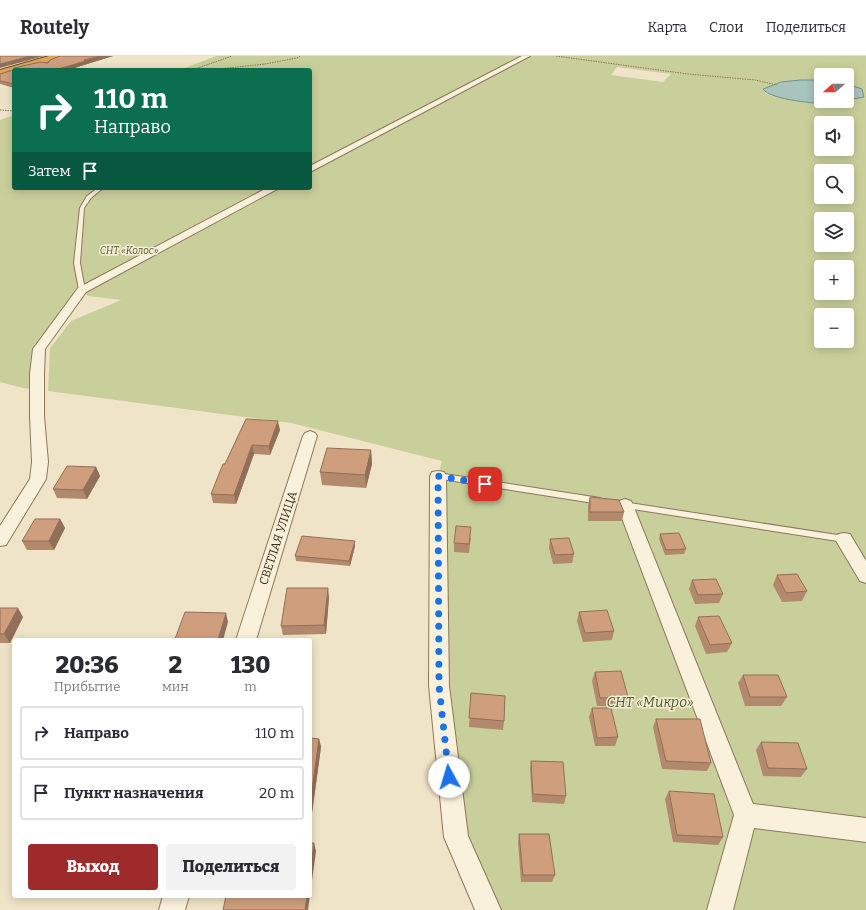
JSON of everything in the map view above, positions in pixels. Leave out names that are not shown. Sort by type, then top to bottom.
[{"type":"highway","points":[[17,68],[58,56]]},
{"type":"highway","points":[[0,70],[47,60]]},
{"type":"highway","points":[[0,73],[12,69]]},
{"type":"street","points":[[312,168],[527,56]]},
{"type":"street","points":[[0,540],[38,479],[40,462],[37,416],[37,374],[39,349],[82,290],[270,190]]},
{"type":"street","name":"СВЕТЛАЯ УЛИЦА","points":[[247,638],[310,436]]},
{"type":"street","points":[[438,476],[439,686],[455,830],[456,838],[488,910]]},
{"type":"street","points":[[617,504],[746,815],[720,910]]},
{"type":"street","points":[[844,540],[866,576]]},
{"type":"street","points":[[746,815],[866,830]]},
{"type":"street","points":[[172,910],[175,898]]},
{"type":"lane","points":[[37,62],[47,60]]},
{"type":"lane","points":[[82,290],[77,263],[82,208],[89,197],[98,190]]},
{"type":"lane","points":[[438,476],[844,540]]},
{"type":"path","points":[[198,68],[232,56]]},
{"type":"path","points":[[228,68],[265,64],[297,58],[300,56]]},
{"type":"path","points":[[556,56],[681,73],[755,80],[777,85]]},
{"type":"path","points":[[0,110],[12,111]]},
{"type":"green space","points":[[216,56],[866,56],[866,910],[488,910],[456,837],[438,476],[442,461],[291,423],[48,391],[50,348],[71,321],[121,300],[88,296],[82,290],[39,349],[38,390],[0,382],[0,120],[12,116],[12,190],[312,190],[312,68],[185,68]],"holes":[[[617,67],[671,74],[663,82],[611,75]],[[814,68],[854,68],[854,86],[862,89],[863,96],[854,98],[854,108],[814,108],[814,102],[772,96],[766,93],[763,89],[781,82],[814,80]]]},
{"type":"water","points":[[814,80],[814,103],[785,99],[767,93],[763,89],[781,82]]},
{"type":"water","points":[[854,86],[862,89],[864,97],[854,99]]},
{"type":"building","points":[[0,56],[30,56],[0,64]]},
{"type":"building","points":[[60,56],[100,56],[84,60],[86,61],[62,68],[14,68],[40,62],[48,63],[50,60]]},
{"type":"building","points":[[12,70],[12,84],[0,81],[0,74]]},
{"type":"building","points":[[246,419],[278,421],[269,446],[252,445],[234,495],[211,494],[223,464],[225,464]]},
{"type":"building","points":[[327,448],[371,450],[365,475],[320,472]]},
{"type":"building","points":[[67,466],[96,467],[83,490],[53,489]]},
{"type":"building","points":[[590,497],[619,500],[624,512],[590,512]]},
{"type":"building","points":[[35,519],[60,519],[49,541],[22,541]]},
{"type":"building","points":[[456,526],[471,527],[469,544],[454,543]]},
{"type":"building","points":[[679,533],[686,549],[666,550],[660,534]]},
{"type":"building","points":[[302,536],[355,541],[349,561],[295,556]]},
{"type":"building","points":[[569,538],[574,554],[555,555],[550,539]]},
{"type":"building","points":[[797,574],[807,591],[786,593],[777,575]]},
{"type":"building","points":[[716,579],[723,594],[698,595],[692,580]]},
{"type":"building","points":[[287,588],[328,588],[324,625],[281,626]]},
{"type":"building","points":[[0,608],[18,608],[4,634],[0,634]]},
{"type":"building","points":[[607,610],[614,631],[585,633],[579,612]]},
{"type":"building","points":[[185,612],[226,613],[219,638],[175,638]]},
{"type":"building","points":[[719,616],[732,643],[710,645],[698,617]]},
{"type":"building","points":[[621,671],[628,697],[600,698],[595,672]]},
{"type":"building","points":[[743,675],[778,675],[787,697],[750,697]]},
{"type":"building","points":[[471,693],[505,696],[504,721],[469,718]]},
{"type":"building","points":[[592,708],[611,708],[618,737],[597,738]]},
{"type":"building","points":[[656,719],[700,719],[711,763],[666,761]]},
{"type":"building","points":[[312,738],[319,739],[312,790]]},
{"type":"building","points":[[761,742],[798,743],[807,769],[768,768]]},
{"type":"building","points":[[531,761],[563,762],[566,796],[533,794]]},
{"type":"building","points":[[669,791],[714,794],[723,837],[677,835]]},
{"type":"building","points":[[519,834],[549,834],[555,875],[523,875]]},
{"type":"building","points":[[312,843],[314,843],[312,858]]},
{"type":"building","points":[[226,898],[307,898],[305,910],[223,910]]},
{"type":"route","points":[[449,777],[439,686],[438,476],[485,484]]},
{"type":"park label","name":"СНТ «Колос»","points":[[129,250]]},
{"type":"park label","name":"СНТ «Микро»","points":[[650,702]]}]
